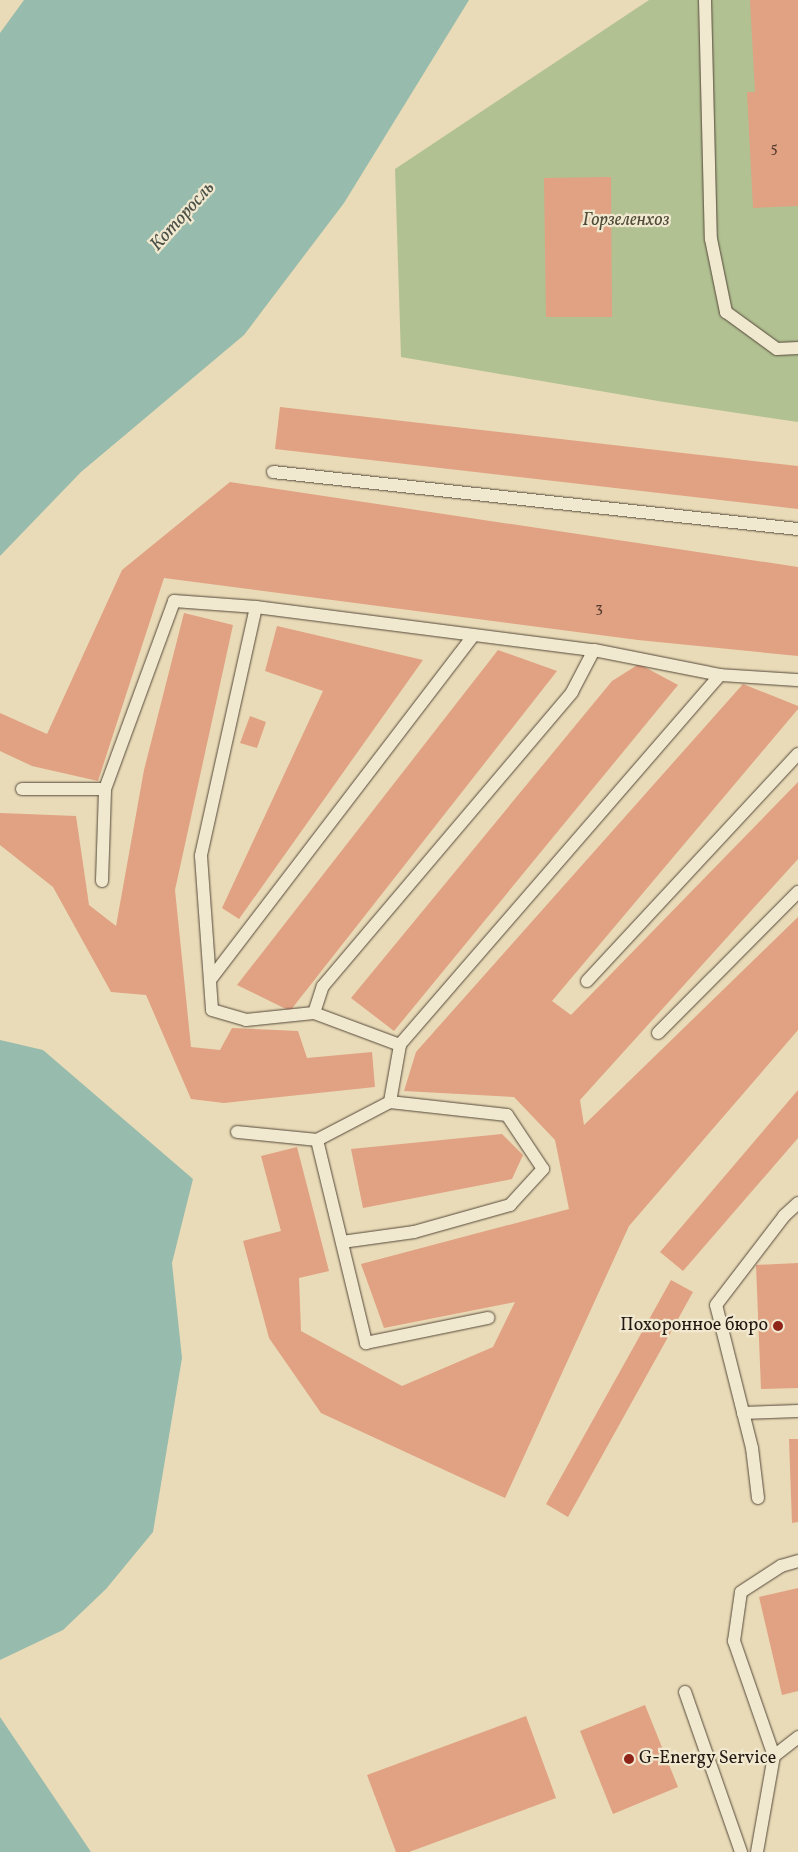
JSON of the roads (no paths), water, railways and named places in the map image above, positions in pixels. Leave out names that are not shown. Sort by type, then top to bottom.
[{"type":"lane","points":[[705,0],[711,239],[726,312],[777,349],[798,348]]},
{"type":"lane","points":[[273,472],[798,529]]},
{"type":"lane","points":[[102,881],[105,789],[174,601],[256,608],[594,650],[720,675],[798,680]]},
{"type":"lane","points":[[256,608],[201,856],[212,1010],[246,1020],[314,1013],[400,1045]]},
{"type":"lane","points":[[210,980],[474,635]]},
{"type":"lane","points":[[314,1013],[324,986],[572,692],[594,650]]},
{"type":"lane","points":[[390,1102],[400,1045],[720,675]]},
{"type":"lane","points":[[587,981],[798,754]]},
{"type":"lane","points":[[22,789],[105,789]]},
{"type":"lane","points":[[658,1033],[798,892]]},
{"type":"lane","points":[[237,1132],[317,1140],[390,1102],[507,1115],[543,1169],[510,1205],[414,1232],[342,1242]]},
{"type":"lane","points":[[317,1140],[366,1343],[488,1318]]},
{"type":"lane","points":[[758,1498],[752,1448],[716,1305],[784,1216],[798,1203]]},
{"type":"lane","points":[[743,1413],[798,1411]]},
{"type":"lane","points":[[757,1852],[774,1756],[734,1641],[741,1592],[781,1566],[798,1562]]},
{"type":"lane","points":[[685,1692],[741,1852]]},
{"type":"lane","points":[[774,1756],[798,1737]]},
{"type":"water","name":"Которосль","points":[[24,0],[469,0],[344,203],[244,335],[81,472],[0,556],[0,33]]},
{"type":"water","points":[[0,1040],[43,1050],[193,1179],[172,1263],[182,1358],[153,1532],[106,1589],[63,1630],[0,1660]]},
{"type":"water","points":[[0,1717],[91,1852],[0,1852]]},
{"type":"place","name":"Похоронное бюро","points":[[778,1326]]},
{"type":"place","name":"G-Energy Service","points":[[629,1759]]},
{"type":"park label","name":"Горзеленхоз","points":[[626,221]]}]
